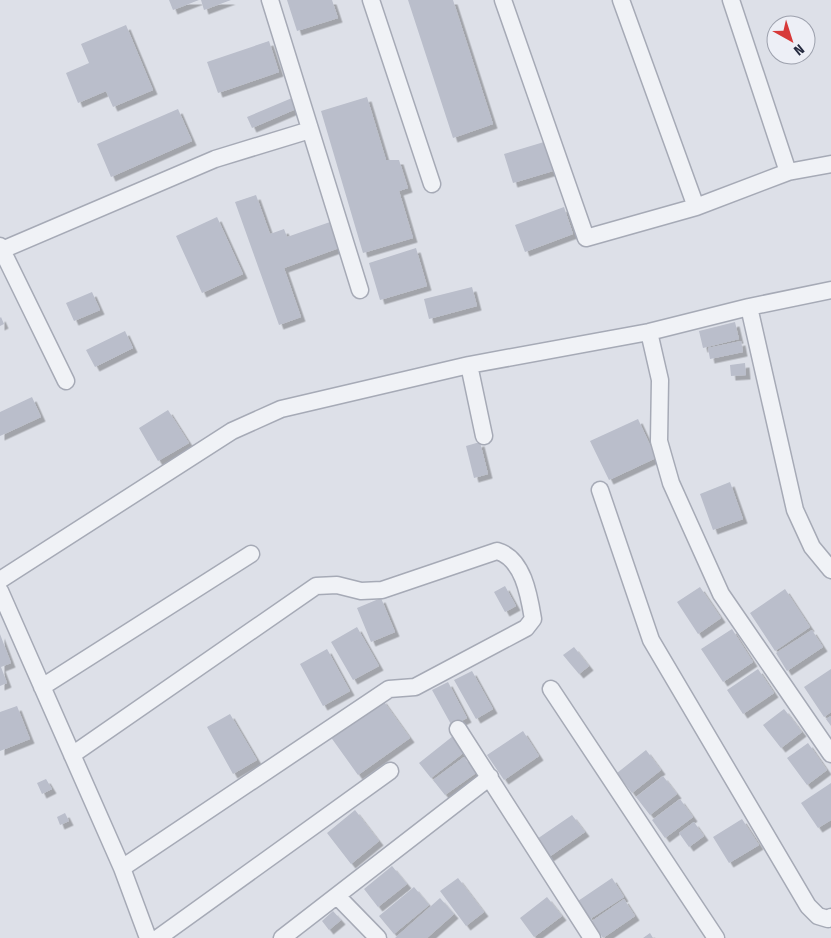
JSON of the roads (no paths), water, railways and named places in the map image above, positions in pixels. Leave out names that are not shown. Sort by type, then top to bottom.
[{"type":"street","points":[[270,0],[360,290]]},
{"type":"street","points":[[371,0],[432,184]]},
{"type":"street","points":[[503,0],[586,238],[696,207],[788,172],[831,164]]},
{"type":"street","points":[[621,0],[696,207]]},
{"type":"street","points":[[731,0],[788,172]]},
{"type":"street","points":[[66,381],[1,249],[215,159],[310,130]]},
{"type":"street","points":[[0,580],[232,431],[281,409],[469,365],[649,332],[749,306],[831,290]]},
{"type":"street","points":[[749,306],[796,510],[812,547],[831,570]]},
{"type":"street","points":[[649,332],[660,380],[659,442],[671,483],[721,594],[831,754]]},
{"type":"street","points":[[469,365],[484,436]]},
{"type":"street","points":[[600,490],[650,640],[808,906],[818,916],[828,919],[831,917]]},
{"type":"street","points":[[72,755],[316,586],[337,585],[361,591],[382,590],[497,551],[507,554],[516,562],[533,618],[526,628],[415,687],[389,689],[122,868]]},
{"type":"street","points":[[42,687],[251,554]]},
{"type":"street","points":[[0,590],[122,868],[148,938]]},
{"type":"street","points":[[551,689],[716,938]]},
{"type":"street","points":[[458,729],[592,938]]},
{"type":"street","points":[[158,938],[390,771]]},
{"type":"street","points":[[282,938],[490,777]]},
{"type":"street","points":[[337,896],[378,938]]}]
